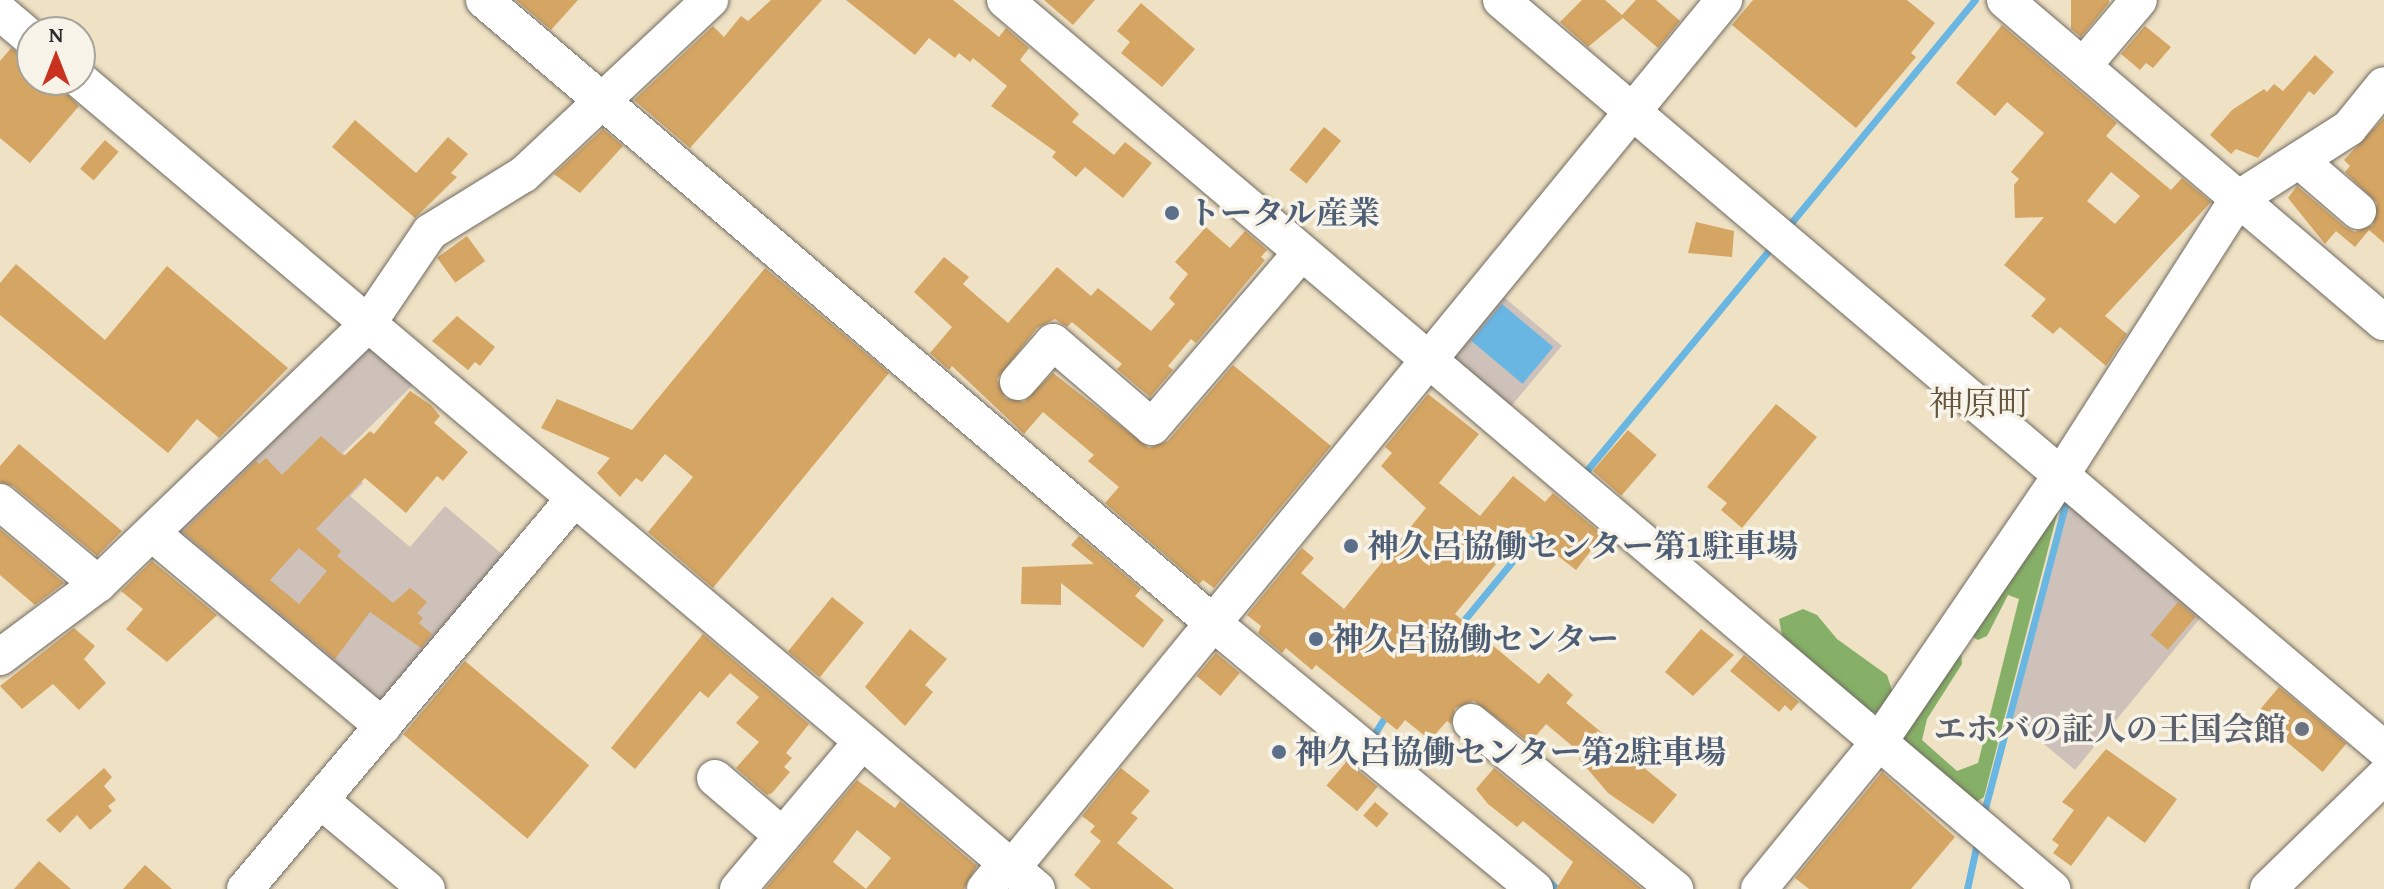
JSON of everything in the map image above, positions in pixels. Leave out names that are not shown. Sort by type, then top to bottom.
[{"type":"street","points":[[484,0],[1213,623],[1535,889]]},
{"type":"street","points":[[0,657],[98,584],[367,325],[430,232],[524,174],[710,0]]},
{"type":"street","points":[[1005,0],[2052,889]]},
{"type":"street","points":[[1501,0],[2384,749]]},
{"type":"street","points":[[96,94],[862,742],[1010,877],[1213,623],[1724,0]]},
{"type":"street","points":[[2005,0],[2384,322]]},
{"type":"street","points":[[2084,65],[2139,0]]},
{"type":"street","points":[[0,12],[16,26]]},
{"type":"street","points":[[1759,889],[1879,742],[2060,477],[2238,199],[2349,128],[2382,92]]},
{"type":"street","points":[[2299,160],[2358,211]]},
{"type":"street","points":[[1018,382],[1053,342],[1152,427],[1302,252]]},
{"type":"street","points":[[245,889],[574,499]]},
{"type":"street","points":[[0,502],[98,584]]},
{"type":"street","points":[[153,534],[383,726]]},
{"type":"street","points":[[1471,722],[1675,889]]},
{"type":"street","points":[[738,889],[862,742]]},
{"type":"street","points":[[2268,889],[2384,776]]},
{"type":"street","points":[[715,778],[783,836]]},
{"type":"street","points":[[320,800],[427,889]]},
{"type":"shaded area","points":[[1499,293],[1562,346],[1507,411],[1444,358]]},
{"type":"shaded area","points":[[370,343],[416,382],[343,453],[358,468],[353,474],[363,483],[350,496],[410,547],[445,506],[509,560],[382,711],[170,532]]},
{"type":"shaded area","points":[[2070,499],[2206,611],[2075,770],[2013,718]]},
{"type":"green space","points":[[2059,507],[1984,797],[1973,804],[1904,747],[1901,725],[1961,654],[1962,664],[1927,719],[1922,740],[1957,771],[1978,763],[2019,599],[2008,595],[1987,636],[1978,640],[1969,635]]},
{"type":"green space","points":[[1803,609],[1817,615],[1837,639],[1887,675],[1894,696],[1881,713],[1868,712],[1784,645],[1779,619]]},
{"type":"water","points":[[1502,304],[1553,347],[1522,384],[1471,341]]},
{"type":"building","points":[[516,0],[578,0],[551,30]]},
{"type":"building","points":[[771,0],[822,0],[690,148],[634,100],[713,26],[724,37],[741,16],[748,21]]},
{"type":"building","points":[[846,0],[953,0],[999,37],[1006,28],[1029,48],[1020,60],[1079,114],[1072,122],[1114,155],[1125,142],[1152,163],[1123,198],[1085,167],[1076,177],[1052,157],[1056,152],[991,106],[1007,86],[973,58],[970,62],[959,53],[955,58],[929,38],[915,55]]},
{"type":"building","points":[[1044,0],[1095,0],[1073,25]]},
{"type":"building","points":[[1582,0],[1605,0],[1622,15],[1636,0],[1656,0],[1680,21],[1658,48],[1623,18],[1588,47],[1560,22]]},
{"type":"building","points":[[1753,0],[1907,0],[1935,23],[1911,53],[1916,57],[1856,128],[1732,25]]},
{"type":"building","points":[[2071,0],[2109,0],[2081,37],[2071,29]]},
{"type":"building","points":[[1141,3],[1195,49],[1162,87],[1121,53],[1130,42],[1117,31]]},
{"type":"building","points":[[2002,25],[2117,123],[2106,136],[2171,190],[2182,178],[2211,202],[2105,316],[2127,334],[2106,366],[2060,327],[2053,334],[2031,316],[2046,299],[2004,265],[2044,217],[2015,218],[2014,185],[2019,179],[2011,172],[2044,133],[2007,102],[1995,116],[1956,83]],"holes":[[[2111,172],[2140,196],[2115,224],[2087,201]]]},
{"type":"building","points":[[2145,26],[2171,47],[2153,68],[2146,63],[2140,70],[2121,54]]},
{"type":"building","points":[[11,48],[16,52],[16,96],[69,96],[79,106],[30,163],[0,138],[0,61]]},
{"type":"building","points":[[2315,55],[2334,72],[2314,95],[2309,91],[2258,158],[2236,149],[2231,154],[2210,135],[2232,110],[2264,89],[2267,92],[2274,84],[2283,91]]},
{"type":"building","points":[[2384,118],[2384,243],[2369,230],[2355,247],[2336,231],[2325,244],[2288,198],[2297,186],[2345,227],[2355,232],[2373,225],[2377,203],[2345,172],[2350,166],[2344,160]]},
{"type":"building","points":[[355,120],[416,173],[448,137],[468,154],[451,173],[457,177],[415,218],[332,147]]},
{"type":"building","points":[[1324,127],[1341,141],[1306,184],[1289,170]]},
{"type":"building","points":[[603,129],[623,146],[580,193],[554,174]]},
{"type":"building","points":[[105,140],[119,152],[94,180],[80,169]]},
{"type":"building","points":[[1696,222],[1734,231],[1732,257],[1688,253]]},
{"type":"building","points":[[1206,227],[1230,248],[1245,231],[1267,250],[1261,257],[1265,260],[1196,343],[1191,339],[1168,366],[1173,370],[1150,397],[1117,369],[1122,364],[1072,322],[1067,327],[1055,319],[1037,328],[997,379],[1005,398],[1024,402],[1053,373],[1149,448],[1168,441],[1233,365],[1331,446],[1214,588],[1203,580],[1199,584],[1105,503],[1119,487],[1088,461],[1094,455],[1043,412],[1024,434],[952,366],[949,370],[930,353],[952,327],[914,292],[944,257],[969,277],[963,284],[1008,323],[1057,267],[1091,296],[1098,288],[1151,331],[1175,304],[1169,298],[1188,274],[1175,262]]},
{"type":"building","points":[[467,236],[485,261],[455,283],[437,258]]},
{"type":"building","points":[[16,264],[105,340],[167,266],[288,368],[219,438],[197,419],[168,453],[0,315],[0,283]]},
{"type":"building","points":[[765,268],[889,373],[713,588],[648,532],[693,477],[665,454],[642,482],[636,478],[620,497],[597,473],[610,458],[541,428],[557,399],[632,430]]},
{"type":"building","points":[[457,316],[495,347],[480,366],[475,362],[468,370],[432,341]]},
{"type":"building","points":[[410,391],[431,405],[440,416],[434,423],[468,452],[443,481],[437,476],[406,513],[365,478],[316,529],[341,551],[337,556],[393,603],[410,588],[427,602],[417,613],[423,618],[419,623],[432,634],[421,648],[370,612],[335,659],[183,532],[256,461],[259,464],[266,458],[282,475],[321,436],[344,456],[370,431],[374,434]],"holes":[[[299,548],[327,571],[299,604],[270,580]]]},
{"type":"building","points":[[1428,394],[1479,434],[1439,483],[1480,516],[1513,476],[1545,502],[1553,493],[1603,535],[1576,570],[1524,530],[1455,614],[1539,684],[1548,673],[1573,695],[1566,703],[1677,795],[1653,824],[1608,793],[1579,759],[1583,755],[1546,724],[1530,743],[1474,701],[1455,708],[1451,724],[1447,721],[1430,740],[1405,720],[1397,730],[1316,665],[1312,670],[1286,648],[1282,653],[1258,633],[1261,626],[1247,615],[1302,548],[1314,558],[1301,573],[1344,609],[1426,508],[1381,466],[1392,453],[1385,447]]},
{"type":"building","points":[[1776,404],[1817,437],[1742,528],[1721,510],[1727,503],[1707,487]]},
{"type":"building","points":[[1628,430],[1657,455],[1621,496],[1593,471]]},
{"type":"building","points":[[19,444],[122,531],[97,556],[13,486],[0,482],[0,466]]},
{"type":"building","points":[[0,529],[64,583],[35,605],[0,575]]},
{"type":"building","points":[[1079,536],[1141,589],[1135,596],[1164,620],[1143,648],[1061,583],[1061,605],[1021,604],[1022,567],[1094,564],[1071,545]]},
{"type":"building","points":[[152,561],[217,615],[167,662],[126,629],[143,609],[121,591]]},
{"type":"building","points":[[832,597],[864,623],[820,677],[788,651]]},
{"type":"building","points":[[2178,602],[2196,617],[2168,650],[2150,635]]},
{"type":"building","points":[[74,628],[95,646],[84,659],[106,683],[79,710],[53,684],[22,709],[0,686]]},
{"type":"building","points":[[910,629],[947,659],[925,685],[933,692],[905,726],[865,687]]},
{"type":"building","points":[[1701,629],[1734,655],[1693,696],[1665,672]]},
{"type":"building","points":[[703,634],[809,724],[786,753],[792,758],[784,767],[790,772],[772,793],[767,795],[736,768],[759,742],[736,723],[759,697],[730,673],[708,698],[700,691],[635,769],[611,748]]},
{"type":"building","points":[[1216,653],[1240,673],[1220,696],[1197,676]]},
{"type":"building","points":[[1744,655],[1799,702],[1791,711],[1785,705],[1779,712],[1730,671]]},
{"type":"building","points":[[465,661],[589,765],[527,839],[403,735]]},
{"type":"building","name":"エホバの証人の王国会館","points":[[2279,687],[2346,744],[2323,772],[2255,715]]},
{"type":"building","points":[[2106,749],[2177,799],[2145,843],[2108,816],[2071,866],[2053,853],[2059,845],[2052,840],[2074,810],[2062,802]]},
{"type":"building","points":[[1347,761],[1378,787],[1357,811],[1326,786]]},
{"type":"building","points":[[104,768],[112,777],[104,786],[116,800],[108,806],[112,811],[90,830],[77,815],[60,833],[46,820]]},
{"type":"building","points":[[1121,768],[1150,791],[1131,813],[1138,818],[1117,843],[1174,889],[1091,889],[1074,875],[1101,841],[1090,832],[1095,826],[1082,816]]},
{"type":"building","points":[[1494,768],[1642,889],[1556,889],[1573,862],[1523,821],[1517,827],[1488,804],[1476,789]]},
{"type":"building","points":[[1882,772],[1955,837],[1911,889],[1809,889],[1795,878]]},
{"type":"building","points":[[857,780],[895,808],[900,801],[977,866],[964,889],[866,889],[765,889]],"holes":[[[857,830],[891,858],[866,889],[833,862]]]},
{"type":"building","points":[[1375,802],[1389,814],[1377,827],[1363,816]]},
{"type":"building","points":[[39,861],[71,889],[14,889]]},
{"type":"building","points":[[145,865],[172,889],[123,889]]},
{"type":"waterway","points":[[1786,229],[1975,0]]},
{"type":"waterway","points":[[1583,475],[1773,245]]},
{"type":"waterway","points":[[1984,812],[2067,498]]},
{"type":"waterway","points":[[1460,625],[1538,530]]},
{"type":"waterway","points":[[1373,736],[1388,712]]},
{"type":"waterway","points":[[1967,889],[1977,843]]},
{"type":"waterway","points":[[1546,879],[1557,889]]},
{"type":"place","name":"トータル産業","points":[[1172,213]]},
{"type":"place","name":"神久呂協働センター第1駐車場","points":[[1351,546]]},
{"type":"place","name":"神久呂協働センター","points":[[1316,639]]},
{"type":"place","name":"エホバの証人の王国会館","points":[[2302,729]]},
{"type":"place","name":"神久呂協働センター第2駐車場","points":[[1279,752]]},
{"type":"district","name":"神原町","points":[[1980,403]]}]
